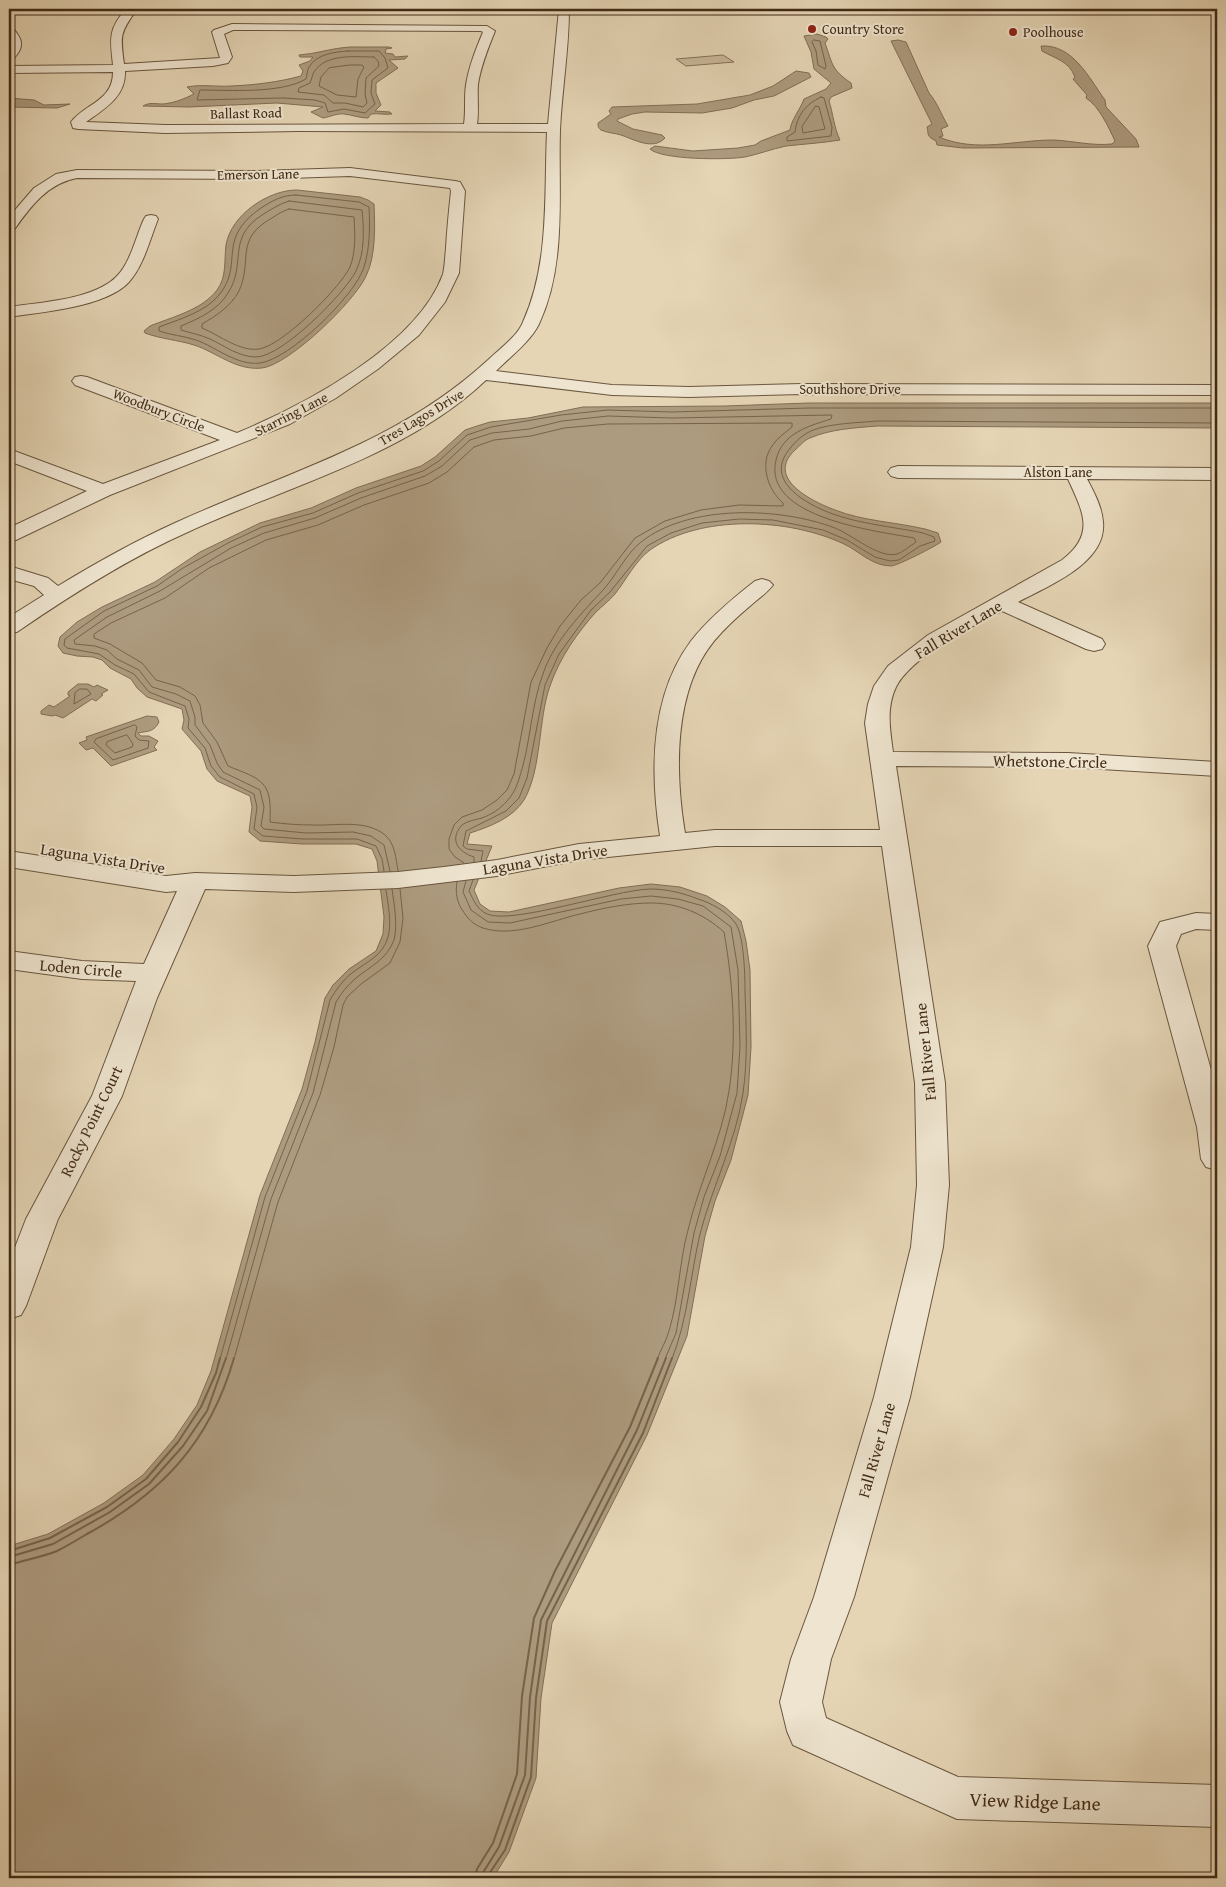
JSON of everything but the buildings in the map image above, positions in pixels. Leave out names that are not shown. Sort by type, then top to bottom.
[{"type":"street","name":"Ballast Road","points":[[132,9],[116,32],[118,68],[116,89],[94,111],[77,122],[78,125],[165,129],[298,126],[554,128]]},
{"type":"street","name":"Tres Lagos Drive","points":[[9,627],[57,595],[114,562],[183,527],[298,480],[369,448],[439,408],[484,375],[530,325],[542,291],[549,256],[554,128],[564,9]]},
{"type":"street","points":[[9,70],[118,68],[224,61],[226,57],[218,32],[232,27],[483,28],[489,31],[478,60],[472,86],[473,108],[470,128]]},
{"type":"street","points":[[9,30],[16,41],[16,48],[9,58]]},
{"type":"street","name":"Emerson Lane","points":[[11,222],[27,203],[60,177],[77,174],[257,175],[350,172],[455,185]]},
{"type":"street","name":"Starring Lane","points":[[9,536],[103,491],[284,420],[330,394],[372,365],[412,332],[437,302],[451,272],[458,190],[455,185]]},
{"type":"street","points":[[9,312],[62,303],[98,294],[117,286],[126,276],[151,219]]},
{"type":"street","name":"Southshore Drive","points":[[484,375],[612,390],[690,392],[802,389],[1217,390]]},
{"type":"street","name":"Woodbury Circle","points":[[81,381],[237,440]]},
{"type":"street","points":[[9,455],[103,491]]},
{"type":"street","name":"Alston Lane","points":[[898,472],[1217,474]]},
{"type":"street","name":"Fall River Lane","points":[[808,1731],[801,1702],[811,1659],[834,1598],[892,1397],[927,1246],[933,1185],[930,1083],[877,723],[878,704],[886,684],[903,663],[935,640],[1064,568],[1081,554],[1092,538],[1093,520],[1074,472]]},
{"type":"street","points":[[9,572],[41,582],[57,595]]},
{"type":"street","points":[[674,841],[666,782],[672,714],[679,684],[690,659],[707,635],[730,612],[762,585]]},
{"type":"street","points":[[9,586],[26,592],[57,595]]},
{"type":"street","points":[[1003,603],[1094,644]]},
{"type":"street","name":"Whetstone Circle","points":[[883,759],[1068,760],[1217,769]]},
{"type":"street","name":"Laguna Vista Drive","points":[[9,859],[166,884],[195,881],[275,884],[398,880],[497,868],[578,852],[674,841],[760,837],[895,838]]},
{"type":"street","name":"Laguna Vista Drive","points":[[9,843],[174,870],[195,881]]},
{"type":"street","name":"Rocky Point Court","points":[[9,1306],[42,1219],[107,1096],[154,973],[195,881]]},
{"type":"street","points":[[1217,922],[1196,920],[1170,928],[1162,946],[1215,1127],[1217,1159]]},
{"type":"street","name":"Loden Circle","points":[[9,960],[82,970],[154,973]]},
{"type":"street","name":"View Ridge Lane","points":[[808,1731],[957,1798],[1217,1806]]},
{"type":"shaded area","points":[[723,55],[734,62],[686,66],[676,59]]},
{"type":"water","points":[[817,34],[828,39],[825,43],[831,62],[836,70],[851,83],[852,88],[831,97],[829,101],[840,140],[786,146],[745,157],[724,159],[681,157],[657,153],[650,149],[655,146],[693,151],[738,148],[755,145],[790,130],[804,99],[826,89],[831,83],[814,69],[811,52],[804,36]]},
{"type":"water","points":[[891,41],[906,42],[929,93],[948,126],[941,129],[943,136],[939,137],[953,142],[982,145],[1054,140],[1090,144],[1112,144],[1115,141],[1107,124],[1095,106],[1086,98],[1087,95],[1073,79],[1075,77],[1069,67],[1062,61],[1042,51],[1041,46],[1062,50],[1079,64],[1105,100],[1106,107],[1136,139],[1139,147],[963,148],[937,145],[936,141],[928,134],[927,127],[932,124]]},
{"type":"water","points":[[349,47],[389,47],[392,48],[386,49],[385,53],[393,54],[395,57],[408,56],[405,59],[389,60],[398,68],[376,83],[376,93],[381,105],[375,111],[390,112],[392,114],[371,114],[368,118],[362,118],[341,114],[323,118],[311,112],[323,107],[277,103],[189,107],[143,106],[171,103],[194,94],[187,87],[249,85],[276,82],[301,76],[303,71],[299,65],[310,61],[313,57],[300,57],[299,55]]},
{"type":"water","points":[[796,71],[809,73],[811,77],[774,96],[754,100],[732,108],[702,113],[645,112],[618,119],[617,121],[633,129],[662,135],[665,138],[655,144],[643,143],[603,131],[598,127],[598,123],[611,114],[609,111],[612,107],[697,104],[750,95],[773,86]]},
{"type":"water","points":[[9,98],[34,100],[44,105],[70,104],[57,108],[9,107]]},
{"type":"water","points":[[297,190],[360,197],[374,204],[375,231],[372,259],[366,276],[349,300],[320,330],[288,356],[262,368],[244,367],[194,345],[145,333],[144,331],[150,326],[195,308],[211,297],[217,290],[224,274],[226,245],[229,234],[243,214],[252,206],[274,194]]},
{"type":"water","points":[[809,403],[1217,403],[1217,428],[877,426],[834,431],[808,439],[787,460],[785,470],[788,479],[804,494],[814,501],[846,514],[938,533],[941,542],[891,566],[878,564],[844,544],[822,535],[772,525],[746,524],[719,525],[694,530],[671,538],[650,550],[636,565],[615,594],[582,629],[558,666],[546,699],[534,774],[524,800],[507,817],[493,825],[470,833],[467,844],[492,846],[474,890],[480,904],[490,911],[509,912],[619,888],[651,884],[680,887],[707,896],[725,907],[741,921],[750,970],[751,1047],[748,1095],[731,1160],[715,1201],[705,1236],[687,1336],[647,1435],[552,1623],[541,1698],[536,1778],[509,1852],[493,1878],[9,1878],[9,1546],[48,1534],[104,1503],[143,1475],[174,1439],[197,1405],[211,1371],[260,1195],[302,1089],[325,998],[333,985],[349,969],[376,951],[383,934],[384,917],[377,861],[372,849],[356,844],[302,844],[260,841],[249,832],[252,807],[250,796],[217,781],[207,769],[201,751],[182,729],[184,720],[182,709],[147,697],[131,679],[110,668],[102,660],[63,653],[58,646],[60,637],[77,622],[102,607],[155,582],[200,552],[260,523],[311,508],[356,488],[421,466],[435,457],[465,430],[477,426],[490,422],[528,418],[583,407],[725,406]]},
{"type":"water","points":[[78,684],[88,684],[94,687],[97,685],[108,690],[101,694],[103,695],[96,701],[92,699],[63,718],[55,715],[41,714],[41,711],[49,705],[54,707],[70,696],[68,692]]},
{"type":"water","points":[[147,716],[157,717],[159,722],[153,729],[138,733],[141,736],[149,736],[158,741],[154,747],[157,750],[111,766],[93,748],[86,750],[79,743],[87,740],[86,737]]},
{"type":"place","name":"Country Store","points":[[812,29]]},
{"type":"place","name":"Poolhouse","points":[[1013,32]]}]
